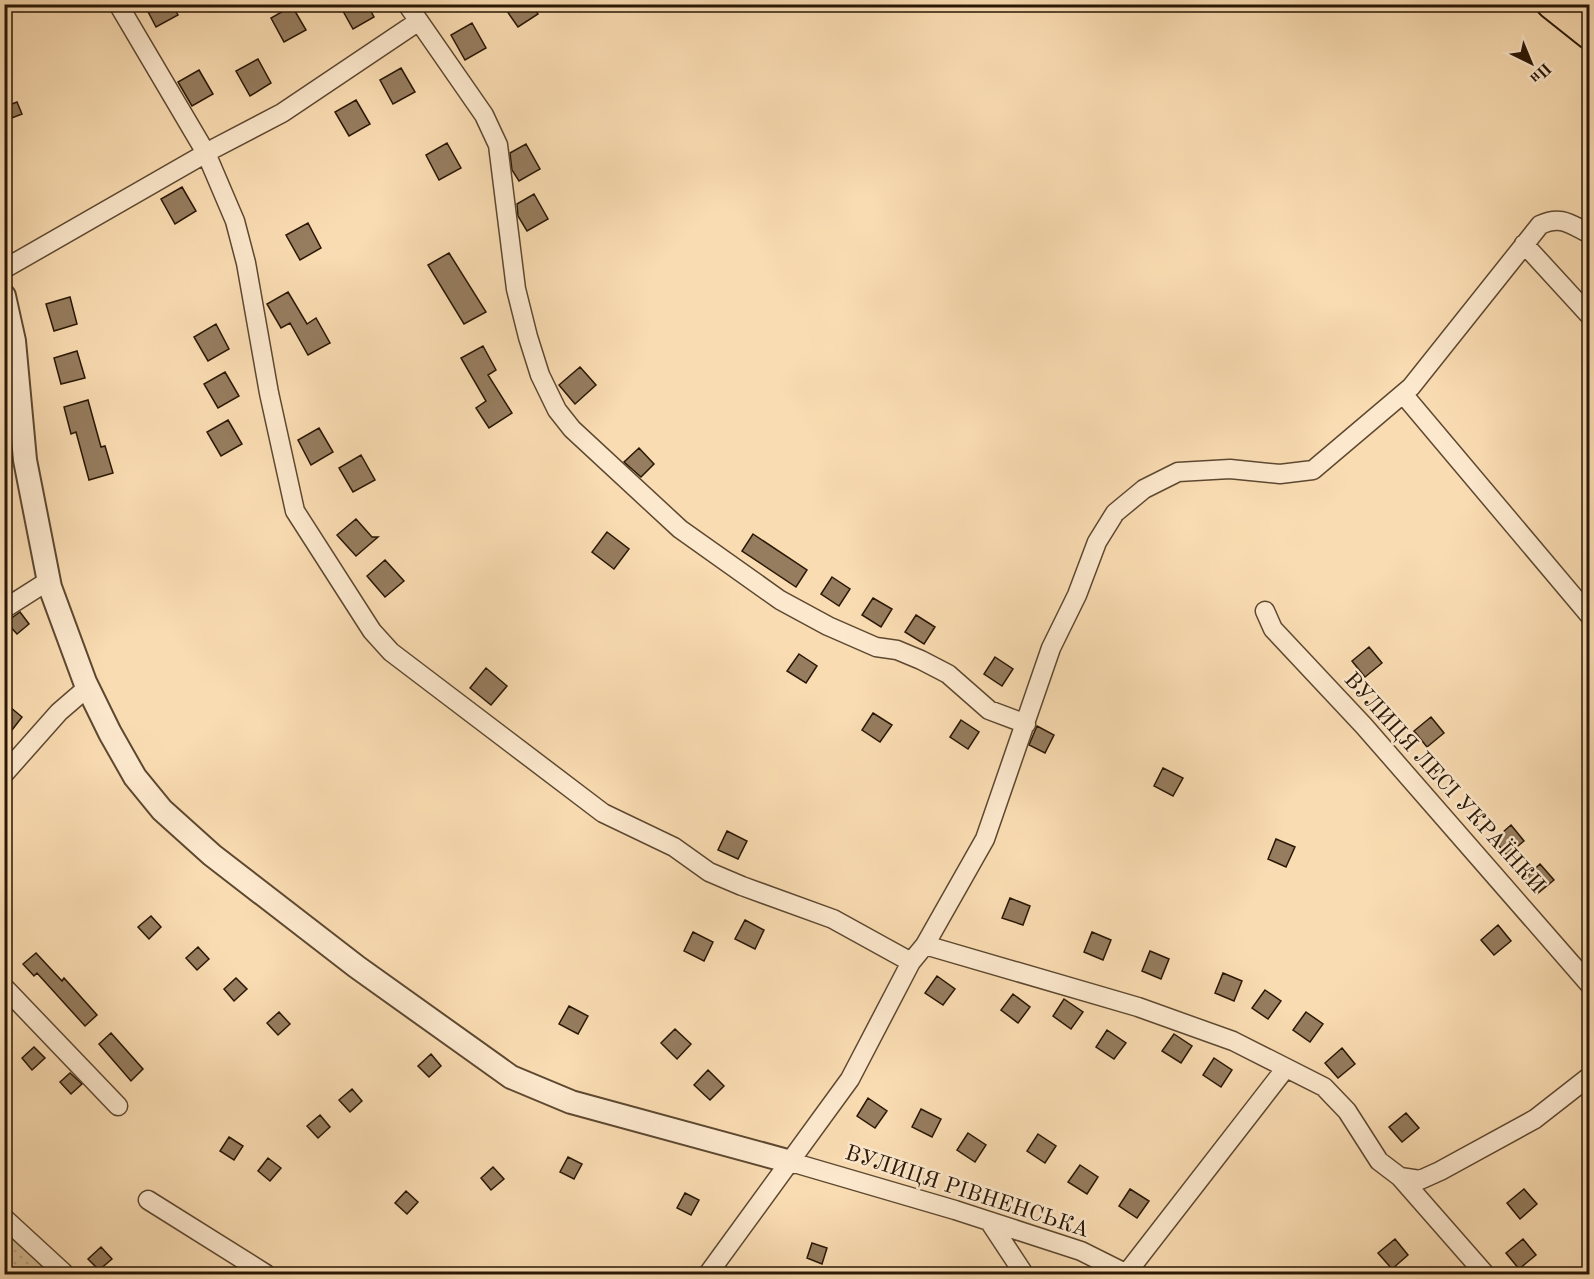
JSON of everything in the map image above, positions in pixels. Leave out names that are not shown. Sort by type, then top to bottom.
[{"type":"main road","points":[[1551,4],[1590,35]]},
{"type":"street","points":[[118,4],[206,153],[235,220],[246,263],[269,393],[295,511],[372,631],[391,652],[498,730],[603,813],[674,847],[709,872],[832,919],[911,962]]},
{"type":"street","points":[[407,4],[484,115],[498,145],[516,289],[528,337],[540,375],[558,410],[572,429],[680,529],[780,600],[828,626],[876,647],[897,650],[921,660],[948,674],[989,710],[1026,724]]},
{"type":"street","points":[[4,269],[206,153],[282,113],[419,21]]},
{"type":"street","points":[[708,1275],[850,1079],[911,962],[925,945],[985,839],[1051,648],[1077,595],[1097,542],[1115,513],[1144,489],[1178,472],[1230,469],[1280,474],[1313,470],[1403,394],[1540,225],[1552,219],[1565,221],[1590,234]]},
{"type":"street","points":[[1524,244],[1590,316]]},
{"type":"street","points":[[4,296],[14,341],[13,416],[25,460],[48,581],[88,687],[110,733],[135,777],[162,810],[182,829],[357,967],[511,1077],[571,1102],[791,1162]]},
{"type":"street","points":[[1403,394],[1590,616]]},
{"type":"street","points":[[4,609],[48,581]]},
{"type":"street","name":"ВУЛИЦЯ ЛЕСІ УКРАЇНКИ","points":[[1265,612],[1273,629],[1364,726],[1590,985]]},
{"type":"street","points":[[4,774],[59,712],[88,687]]},
{"type":"street","points":[[925,945],[1138,1007],[1233,1041],[1284,1069],[1324,1087],[1347,1111],[1379,1161],[1400,1177],[1485,1275]]},
{"type":"street","points":[[4,987],[118,1106]]},
{"type":"street","points":[[1126,1274],[1284,1069]]},
{"type":"street","points":[[1400,1177],[1420,1180],[1440,1171],[1535,1119],[1590,1076]]},
{"type":"street","name":"ВУЛИЦЯ РІВНЕНСЬКА","points":[[791,1162],[1081,1251],[1126,1274]]},
{"type":"street","points":[[148,1200],[266,1275]]},
{"type":"street","points":[[4,1218],[65,1275]]},
{"type":"street","points":[[989,1221],[1024,1275]]},
{"type":"shaded area","points":[[4,1218],[65,1274],[5,1274]]},
{"type":"building","points":[[144,4],[172,4],[178,15],[156,27]]},
{"type":"building","points":[[339,4],[367,4],[374,17],[353,29]]},
{"type":"building","points":[[502,4],[532,4],[538,14],[518,27]]},
{"type":"building","points":[[292,6],[306,30],[284,42],[271,18]]},
{"type":"building","points":[[472,23],[486,48],[465,60],[451,35]]},
{"type":"building","points":[[258,59],[271,83],[250,96],[236,71]]},
{"type":"building","points":[[401,68],[415,92],[393,104],[380,80]]},
{"type":"building","points":[[199,70],[213,94],[192,106],[178,82]]},
{"type":"building","points":[[356,100],[370,124],[349,136],[335,112]]},
{"type":"building","points":[[17,102],[22,114],[4,121],[4,107]]},
{"type":"building","points":[[447,143],[461,168],[439,180],[426,155]]},
{"type":"building","points":[[526,144],[540,169],[519,181],[512,170],[510,153]]},
{"type":"building","points":[[182,187],[196,211],[175,224],[161,199]]},
{"type":"building","points":[[534,194],[548,219],[527,231],[518,216],[517,204]]},
{"type":"building","points":[[308,223],[321,248],[300,260],[286,235]]},
{"type":"building","points":[[449,253],[486,312],[464,324],[428,265]]},
{"type":"building","points":[[288,292],[307,324],[316,318],[330,343],[308,355],[290,323],[281,328],[267,304]]},
{"type":"building","points":[[70,297],[77,324],[54,331],[46,304]]},
{"type":"building","points":[[216,324],[229,349],[208,361],[194,337]]},
{"type":"building","points":[[483,346],[496,370],[488,375],[512,413],[489,428],[476,408],[486,401],[461,358]]},
{"type":"building","points":[[77,351],[85,378],[61,384],[54,358]]},
{"type":"building","points":[[580,367],[596,385],[575,404],[559,385]]},
{"type":"building","points":[[225,372],[239,396],[218,408],[204,384]]},
{"type":"building","points":[[88,400],[101,447],[105,446],[113,473],[89,480],[76,432],[71,434],[64,407]]},
{"type":"building","points":[[228,420],[242,444],[221,456],[207,432]]},
{"type":"building","points":[[319,428],[333,452],[311,465],[298,440]]},
{"type":"building","points":[[639,448],[654,464],[641,477],[624,462]]},
{"type":"building","points":[[361,455],[375,480],[353,492],[339,468]]},
{"type":"building","points":[[356,519],[372,537],[378,537],[356,556],[337,535]]},
{"type":"building","points":[[607,532],[629,549],[614,569],[592,552]]},
{"type":"building","points":[[753,534],[807,570],[796,587],[742,551]]},
{"type":"building","points":[[385,560],[404,581],[385,597],[367,576]]},
{"type":"building","points":[[832,577],[850,589],[839,606],[821,594]]},
{"type":"building","points":[[873,598],[892,609],[881,627],[862,615]]},
{"type":"building","points":[[20,612],[29,624],[17,634],[6,622]]},
{"type":"building","points":[[916,615],[935,627],[924,644],[905,632]]},
{"type":"building","points":[[1369,647],[1382,663],[1365,677],[1352,661]]},
{"type":"building","points":[[799,654],[817,666],[806,683],[787,671]]},
{"type":"building","points":[[995,657],[1013,669],[1002,686],[984,674]]},
{"type":"building","points":[[486,668],[507,686],[491,705],[470,688]]},
{"type":"building","points":[[10,707],[22,717],[12,730],[4,724],[4,714]]},
{"type":"building","points":[[873,713],[892,725],[880,742],[862,730]]},
{"type":"building","points":[[1431,717],[1444,733],[1427,747],[1414,731]]},
{"type":"building","points":[[961,720],[979,732],[968,749],[950,737]]},
{"type":"building","points":[[1037,726],[1054,735],[1045,753],[1029,745]]},
{"type":"building","points":[[1163,768],[1183,778],[1173,796],[1154,786]]},
{"type":"building","points":[[1511,825],[1524,841],[1507,855],[1494,840]]},
{"type":"building","points":[[727,831],[747,841],[738,859],[718,850]]},
{"type":"building","points":[[1276,839],[1295,847],[1286,867],[1268,859]]},
{"type":"building","points":[[1540,864],[1554,880],[1537,894],[1524,879]]},
{"type":"building","points":[[1010,898],[1030,906],[1023,925],[1002,918]]},
{"type":"building","points":[[151,916],[161,927],[149,939],[138,927]]},
{"type":"building","points":[[745,920],[764,930],[755,949],[735,939]]},
{"type":"building","points":[[1498,925],[1511,941],[1494,955],[1481,940]]},
{"type":"building","points":[[693,932],[713,942],[704,961],[684,951]]},
{"type":"building","points":[[1092,932],[1111,940],[1103,960],[1084,952]]},
{"type":"building","points":[[198,947],[209,959],[197,970],[186,958]]},
{"type":"building","points":[[1150,951],[1169,959],[1161,979],[1142,971]]},
{"type":"building","points":[[36,953],[62,981],[64,978],[97,1015],[85,1026],[37,973],[34,976],[23,964]]},
{"type":"building","points":[[1223,973],[1242,981],[1234,1001],[1215,993]]},
{"type":"building","points":[[937,976],[955,989],[943,1005],[925,993]]},
{"type":"building","points":[[236,978],[247,989],[234,1001],[224,989]]},
{"type":"building","points":[[1265,990],[1281,1001],[1268,1019],[1252,1008]]},
{"type":"building","points":[[1013,994],[1030,1007],[1018,1023],[1001,1010]]},
{"type":"building","points":[[1064,999],[1083,1012],[1071,1029],[1053,1016]]},
{"type":"building","points":[[569,1006],[588,1016],[578,1034],[559,1024]]},
{"type":"building","points":[[279,1012],[290,1024],[278,1035],[267,1023]]},
{"type":"building","points":[[1306,1012],[1323,1024],[1310,1042],[1293,1030]]},
{"type":"building","points":[[675,1029],[691,1044],[677,1059],[661,1043]]},
{"type":"building","points":[[1107,1030],[1126,1043],[1114,1059],[1096,1047]]},
{"type":"building","points":[[111,1033],[143,1069],[131,1081],[99,1044]]},
{"type":"building","points":[[1174,1034],[1192,1046],[1181,1063],[1162,1051]]},
{"type":"building","points":[[34,1047],[45,1058],[32,1070],[22,1058]]},
{"type":"building","points":[[1342,1048],[1355,1064],[1338,1078],[1325,1063]]},
{"type":"building","points":[[431,1054],[441,1066],[429,1077],[418,1066]]},
{"type":"building","points":[[1214,1058],[1232,1070],[1221,1087],[1203,1075]]},
{"type":"building","points":[[708,1070],[724,1086],[710,1100],[694,1085]]},
{"type":"building","points":[[70,1073],[82,1084],[71,1094],[60,1082]]},
{"type":"building","points":[[352,1089],[362,1101],[350,1112],[339,1100]]},
{"type":"building","points":[[868,1098],[887,1111],[875,1128],[857,1116]]},
{"type":"building","points":[[921,1109],[941,1119],[932,1137],[912,1127]]},
{"type":"building","points":[[1406,1113],[1419,1128],[1402,1142],[1389,1127]]},
{"type":"building","points":[[320,1115],[330,1127],[318,1138],[307,1126]]},
{"type":"building","points":[[968,1133],[986,1145],[975,1162],[957,1150]]},
{"type":"building","points":[[1038,1134],[1056,1146],[1045,1163],[1027,1151]]},
{"type":"building","points":[[229,1137],[243,1146],[234,1160],[220,1151]]},
{"type":"building","points":[[568,1157],[582,1164],[574,1179],[560,1172]]},
{"type":"building","points":[[268,1158],[281,1168],[270,1181],[258,1171]]},
{"type":"building","points":[[1080,1165],[1098,1177],[1087,1194],[1068,1182]]},
{"type":"building","points":[[493,1167],[504,1179],[491,1190],[481,1178]]},
{"type":"building","points":[[1130,1189],[1149,1201],[1137,1218],[1119,1206]]},
{"type":"building","points":[[1524,1189],[1537,1204],[1520,1219],[1507,1203]]},
{"type":"building","points":[[406,1191],[418,1202],[407,1214],[395,1203]]},
{"type":"building","points":[[685,1193],[699,1200],[691,1215],[677,1208]]},
{"type":"building","points":[[1395,1239],[1408,1255],[1392,1269],[1378,1253]]},
{"type":"building","points":[[1523,1239],[1536,1255],[1519,1269],[1506,1253]]},
{"type":"building","points":[[812,1243],[827,1248],[822,1264],[807,1258]]},
{"type":"building","points":[[101,1247],[112,1259],[99,1270],[88,1259]]}]
